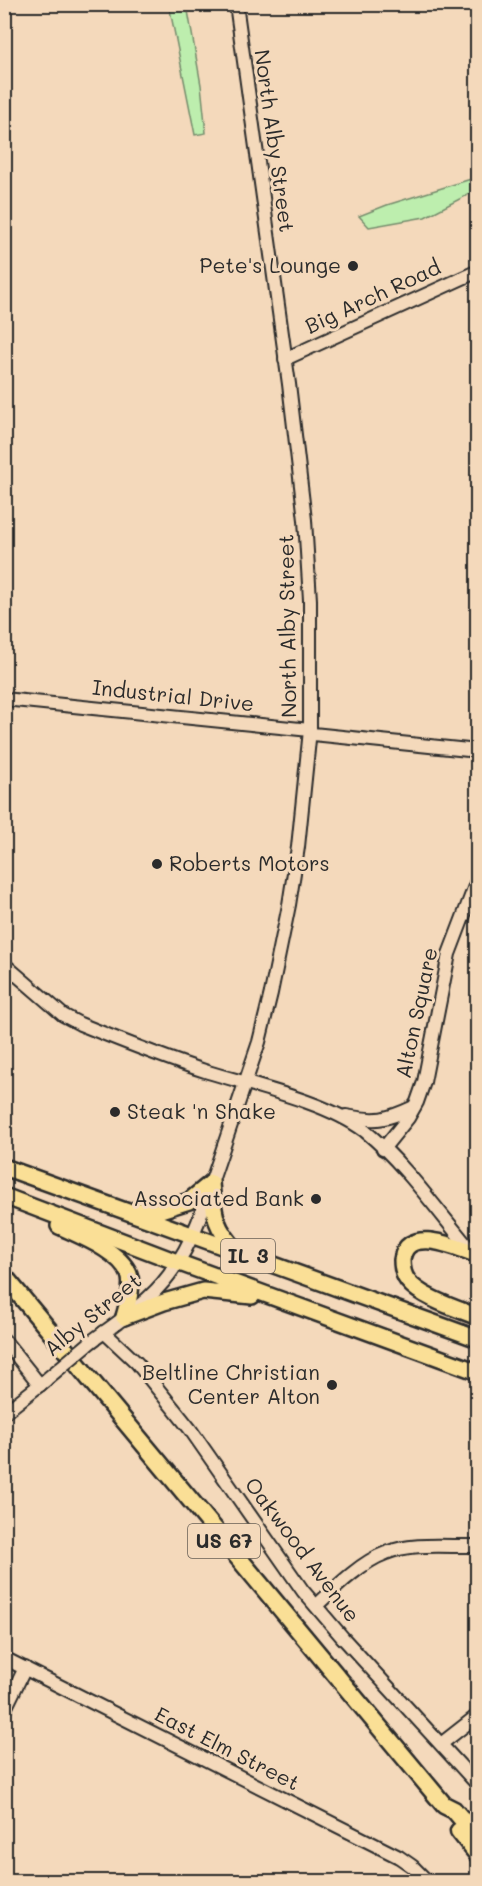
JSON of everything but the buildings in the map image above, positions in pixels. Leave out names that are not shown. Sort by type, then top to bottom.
[{"type":"highway","name":"US 67","points":[[4,1276],[444,1805],[454,1810],[477,1838]]},
{"type":"highway","name":"US 67","points":[[444,1805],[446,1815],[477,1855]]},
{"type":"main road","name":"IL 3","points":[[12,1169],[477,1339]]},
{"type":"main road","points":[[122,1210],[157,1211],[189,1201],[211,1183]]},
{"type":"main road","points":[[211,1183],[213,1213],[222,1234],[239,1253]]},
{"type":"main road","points":[[5,1197],[103,1248],[119,1261],[129,1275],[129,1291],[124,1317]]},
{"type":"main road","name":"IL 3","points":[[5,1197],[477,1372]]},
{"type":"main road","points":[[475,1255],[432,1240],[421,1241],[406,1249],[402,1266],[408,1281],[420,1291],[477,1317]]},
{"type":"main road","points":[[124,1317],[203,1291],[284,1301]]},
{"type":"street","name":"North Alby Street","points":[[192,1236],[259,1042],[271,993],[298,847],[310,730],[310,600],[307,539],[285,359],[236,4]]},
{"type":"street","name":"Big Arch Road","points":[[285,359],[477,271]]},
{"type":"street","name":"Industrial Drive","points":[[4,699],[310,730],[313,734],[477,751]]},
{"type":"street","name":"Alton Square","points":[[383,1149],[408,1118],[424,1082],[449,954],[477,878]]},
{"type":"street","points":[[4,964],[63,1015],[80,1024],[204,1071],[336,1114],[376,1120],[390,1118],[414,1107]]},
{"type":"street","points":[[336,1114],[365,1132],[383,1149],[475,1255]]},
{"type":"street","name":"Alby Street","points":[[4,1413],[153,1292],[169,1275],[192,1236]]},
{"type":"street","name":"Oakwood Avenue","points":[[104,1332],[137,1364],[190,1429],[316,1606],[477,1785]]},
{"type":"street","points":[[4,1340],[44,1381]]},
{"type":"street","points":[[316,1606],[364,1566],[387,1552],[416,1547],[477,1546]]},
{"type":"street","name":"East Elm Street","points":[[4,1658],[399,1857],[428,1881]]},
{"type":"street","points":[[4,1711],[25,1668]]},
{"type":"street","points":[[441,1744],[477,1715]]},
{"type":"green space","points":[[169,5],[187,5],[201,85],[206,133],[195,135]]},
{"type":"green space","points":[[477,175],[477,190],[425,217],[369,227],[359,216],[471,179]]},
{"type":"place","name":"Pete's Lounge","points":[[353,266]]},
{"type":"place","name":"Roberts Motors","points":[[157,864]]},
{"type":"place","name":"Steak 'n Shake","points":[[115,1112]]},
{"type":"place","name":"Associated Bank","points":[[316,1199]]},
{"type":"place","name":"Beltline Christian Center Alton","points":[[332,1385]]}]
